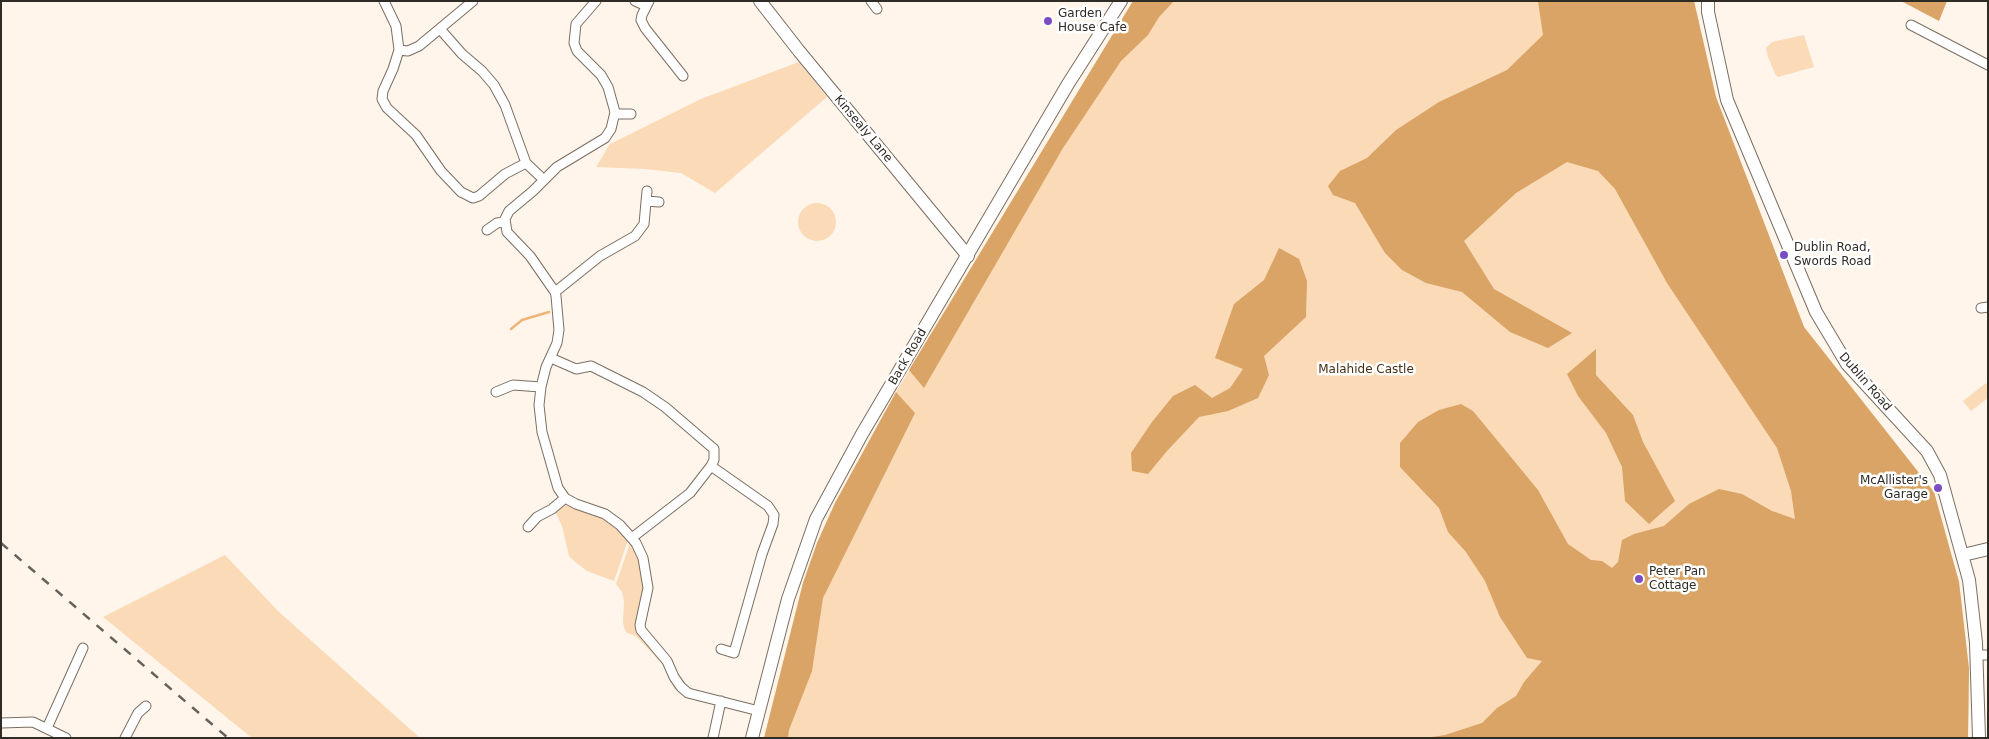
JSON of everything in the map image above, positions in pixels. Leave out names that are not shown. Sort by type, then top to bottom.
[{"type":"street","points":[[384,1],[396,26],[399,50],[383,90],[382,99],[388,108],[416,135],[441,171],[461,192],[473,198],[479,196],[500,178],[526,163]]},
{"type":"street","points":[[399,50],[413,50],[473,1]]},
{"type":"street","points":[[596,1],[576,24],[574,43],[577,51],[602,75],[612,97],[615,114],[611,130],[605,138],[582,150],[557,167],[509,211],[504,222],[507,232],[530,256],[555,292],[559,330],[557,343],[546,367],[541,387],[539,405],[542,432],[558,488],[565,498],[605,514],[633,537],[643,558],[647,575],[647,599],[640,625],[643,634],[667,661],[683,691],[759,711]]},
{"type":"street","points":[[635,1],[647,4],[641,20],[645,28],[683,76]]},
{"type":"street","name":"Kinsealy Lane","points":[[760,1],[968,256]]},
{"type":"street","name":"Back Road","points":[[752,738],[788,599],[816,519],[862,434],[1068,84],[1121,1]]},
{"type":"street","name":"Dublin Road","points":[[1708,1],[1708,12],[1727,100],[1816,312],[1847,364],[1927,451],[1940,475],[1969,580],[1982,655],[1979,738]]},
{"type":"street","points":[[1911,25],[1988,65]]},
{"type":"street","points":[[440,28],[462,54],[482,71],[494,85],[505,104],[526,163],[544,180]]},
{"type":"street","points":[[615,114],[631,114]]},
{"type":"street","points":[[555,292],[600,256],[635,236],[644,224],[646,196],[660,202]]},
{"type":"street","points":[[487,230],[497,223],[504,222]]},
{"type":"street","points":[[551,358],[576,369],[591,366],[659,402],[712,446],[715,454],[710,466],[690,494],[633,537]]},
{"type":"street","points":[[496,392],[513,385],[541,387]]},
{"type":"street","points":[[710,466],[768,506],[774,515],[773,524],[762,554],[734,653],[721,650]]},
{"type":"street","points":[[528,527],[537,517],[552,509],[565,498]]},
{"type":"street","points":[[1963,556],[1988,549]]},
{"type":"street","points":[[47,728],[83,648]]},
{"type":"street","points":[[713,738],[721,701]]},
{"type":"street","points":[[126,738],[138,713],[146,706]]},
{"type":"street","points":[[1,723],[33,722],[66,738]]},
{"type":"green space","name":"Malahide Castle","points":[[1133,1],[1694,1],[1716,97],[1804,327],[1934,492],[1959,582],[1969,669],[1968,738],[764,738],[803,583],[817,543],[835,503],[896,392]]},
{"type":"green space","points":[[1804,35],[1814,67],[1778,77],[1775,74],[1766,48],[1772,42]]},
{"type":"green space","points":[[799,62],[827,97],[715,193],[681,173],[596,167],[610,144],[701,99]]},
{"type":"green space","points":[[817,203],[831,208],[836,222],[831,236],[817,241],[803,236],[798,222],[803,208]]},
{"type":"green space","points":[[1986,383],[1988,385],[1988,398],[1971,411],[1963,401]]},
{"type":"green space","points":[[565,505],[597,515],[618,530],[628,540],[614,581],[587,571],[569,556],[562,526],[555,511]]},
{"type":"green space","points":[[630,543],[638,557],[644,584],[639,618],[666,664],[675,690],[665,667],[636,636],[627,633],[625,630],[623,623],[624,601],[622,592],[616,584]]},
{"type":"green space","points":[[225,555],[278,611],[420,738],[252,738],[103,617]]},
{"type":"shaded area","points":[[1133,1],[1174,1],[1159,17],[1148,35],[1121,61],[1063,148],[924,388],[909,370]]},
{"type":"shaded area","points":[[1538,1],[1694,1],[1716,97],[1804,327],[1934,492],[1959,582],[1969,669],[1968,738],[1425,738],[1445,735],[1482,723],[1497,708],[1516,696],[1524,682],[1542,661],[1527,658],[1500,617],[1485,581],[1466,552],[1448,532],[1439,508],[1400,467],[1400,443],[1418,422],[1439,410],[1461,404],[1473,411],[1538,490],[1568,544],[1591,560],[1602,561],[1612,568],[1618,562],[1622,540],[1634,534],[1664,526],[1689,504],[1719,489],[1742,494],[1772,511],[1795,519],[1791,491],[1777,448],[1667,283],[1615,189],[1598,171],[1567,162],[1516,193],[1464,241],[1494,289],[1572,333],[1548,348],[1510,332],[1462,292],[1426,283],[1402,270],[1385,253],[1355,203],[1333,195],[1328,186],[1340,171],[1367,158],[1396,130],[1439,102],[1507,70],[1543,35]]},
{"type":"shaded area","points":[[1901,1],[1947,1],[1939,21]]},
{"type":"shaded area","points":[[1279,248],[1299,259],[1307,281],[1306,317],[1264,356],[1269,375],[1258,398],[1228,411],[1199,417],[1148,474],[1132,471],[1131,453],[1173,396],[1195,385],[1212,398],[1230,388],[1243,369],[1215,358],[1234,304],[1264,280]]},
{"type":"shaded area","points":[[1596,349],[1596,375],[1633,415],[1643,442],[1675,501],[1649,524],[1625,501],[1622,467],[1606,433],[1578,396],[1567,374]]},
{"type":"shaded area","points":[[896,392],[915,413],[823,598],[812,671],[789,730],[788,738],[764,738],[803,583],[817,543],[835,503]]},
{"type":"waterway","points":[[511,329],[522,320],[549,312]]},
{"type":"railway","points":[[1,543],[228,738]]},
{"type":"place","name":"Garden House Cafe","points":[[1048,21]]},
{"type":"place","name":"Dublin Road, Swords Road","points":[[1784,255]]},
{"type":"place","name":"McAllister's Garage","points":[[1938,488]]},
{"type":"place","name":"Peter Pan Cottage","points":[[1639,579]]}]
